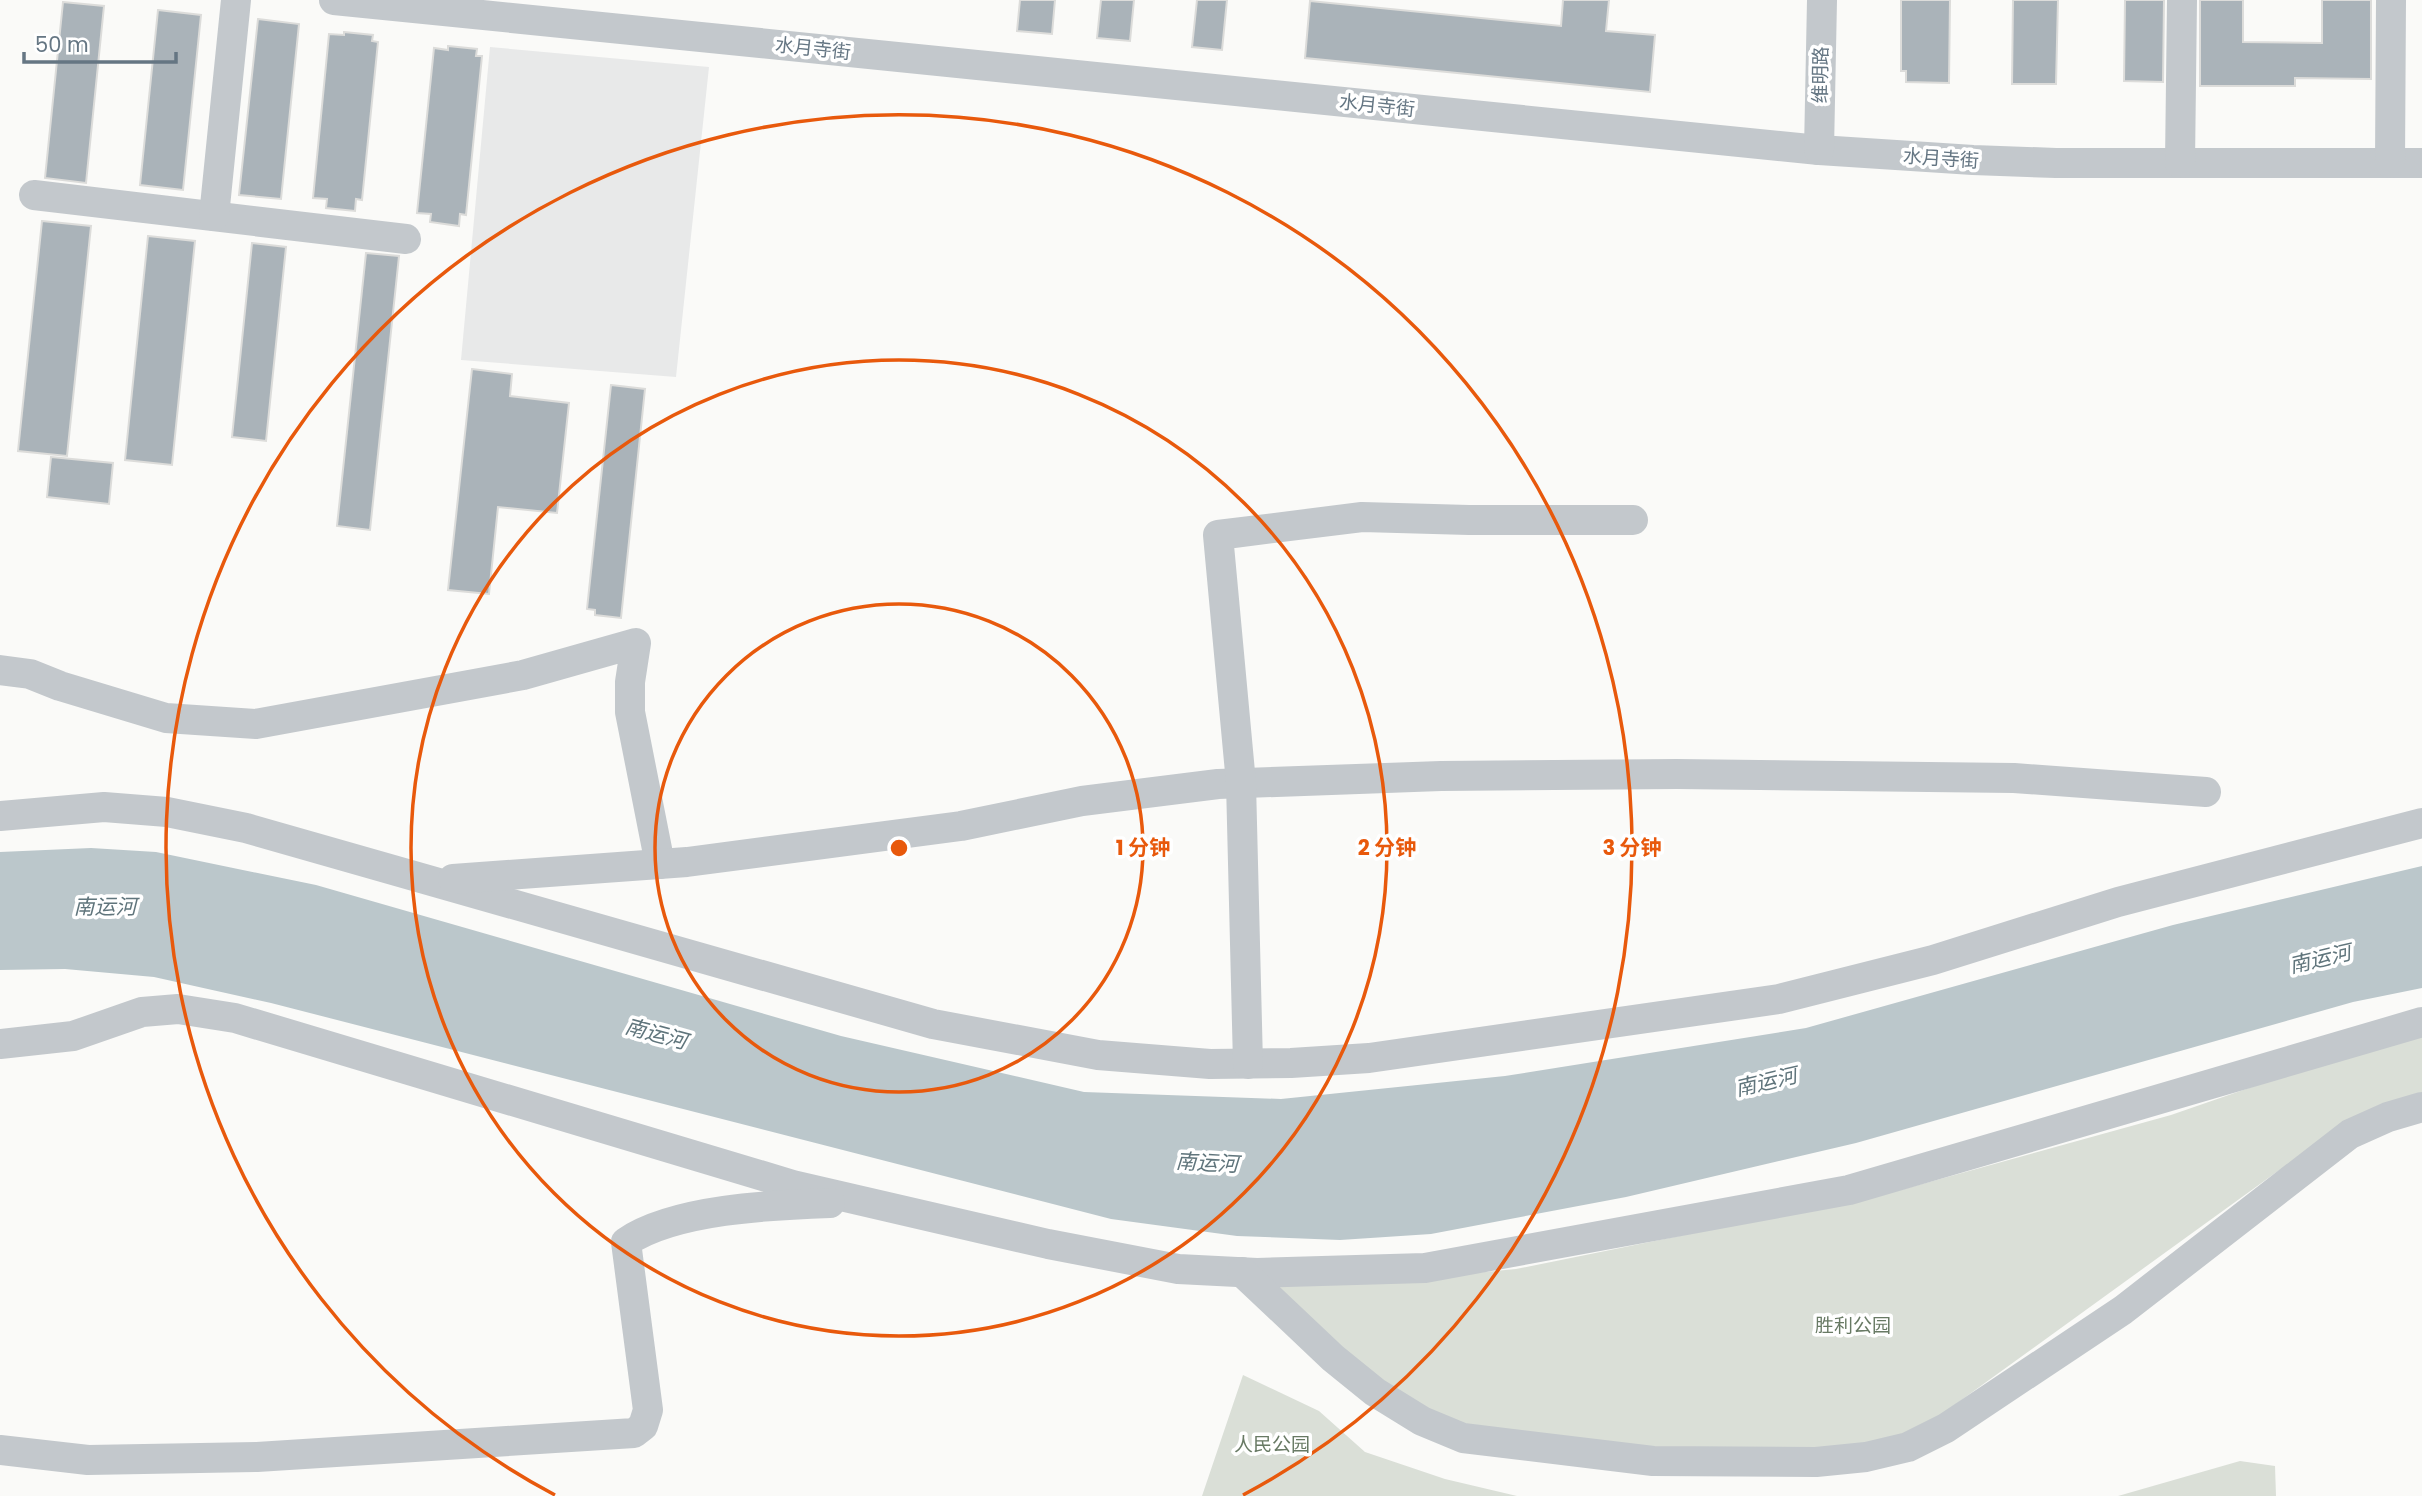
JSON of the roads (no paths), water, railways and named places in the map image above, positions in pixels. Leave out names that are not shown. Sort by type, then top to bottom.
[{"type":"street","points":[[214,216],[236,0]]},
{"type":"street","name":"水月寺街","points":[[334,0],[501,9],[1819,150],[1987,161],[2422,163]]},
{"type":"street","name":"维明路","points":[[1819,150],[1822,0]]},
{"type":"street","points":[[2180,163],[2182,0]]},
{"type":"street","points":[[2390,163],[2391,0]]},
{"type":"street","points":[[34,195],[405,239]]},
{"type":"street","points":[[1248,1064],[1241,783],[1218,535],[1362,517],[1633,520]]},
{"type":"street","points":[[0,670],[30,674],[60,686],[166,718],[256,724],[523,675],[636,643],[630,682],[630,712],[660,864]]},
{"type":"street","points":[[432,880],[660,864],[961,826],[1082,801],[1241,783],[1441,776],[1717,775],[2014,778],[2206,792]]},
{"type":"street","points":[[0,816],[104,807],[167,812],[246,828],[933,1024],[1098,1055],[1209,1064],[1368,1058],[1779,999],[1933,960],[2119,902],[2422,823]]},
{"type":"street","points":[[0,1044],[73,1036],[142,1012],[178,1009],[235,1018],[780,1181],[1048,1244],[1178,1269],[1242,1272],[1425,1268],[1849,1190],[2422,1022]]},
{"type":"street","points":[[1242,1272],[1333,1358],[1375,1392],[1422,1421],[1462,1438],[1653,1461],[1816,1461],[1866,1457],[1908,1447],[1946,1429],[2123,1310],[2350,1134],[2388,1117],[2422,1107]]},
{"type":"street","points":[[0,1450],[88,1460],[257,1457],[634,1433],[643,1426],[648,1410],[626,1242],[653,1228],[717,1211],[860,1201]]},
{"type":"water","name":"南运河","points":[[91,848],[156,852],[316,885],[841,1036],[1084,1092],[1281,1099],[1505,1076],[1806,1028],[2173,925],[2422,866],[2422,988],[2353,1002],[1856,1143],[1626,1197],[1431,1234],[1340,1240],[1237,1236],[1111,1219],[271,1003],[154,977],[65,969],[0,970],[0,852]]},
{"type":"park label","name":"胜利公园","points":[[1853,1325]]},
{"type":"park label","name":"人民公园","points":[[1272,1444]]}]
